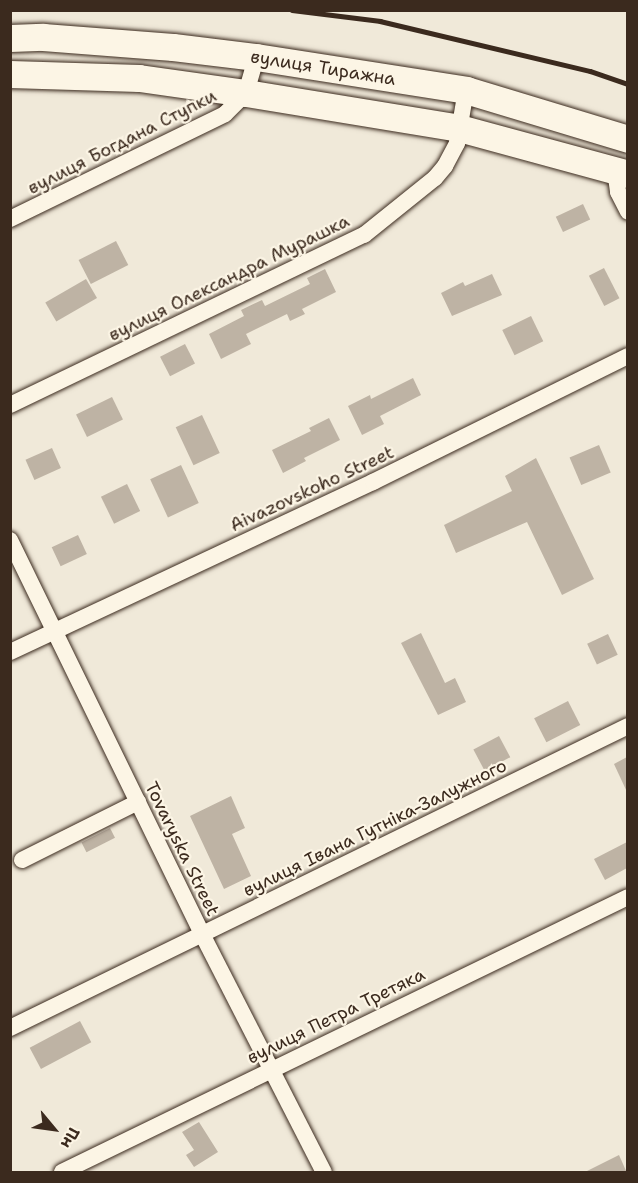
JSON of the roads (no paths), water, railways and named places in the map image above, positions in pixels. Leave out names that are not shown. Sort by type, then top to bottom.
[{"type":"main road","name":"вулиця Тиражна","points":[[10,38],[43,37],[256,57],[466,90],[627,139]]},
{"type":"main road","name":"вулиця Тиражна","points":[[10,74],[140,78],[246,93],[459,128],[621,172]]},
{"type":"street","points":[[246,93],[256,57]]},
{"type":"street","name":"вулиця Олександра Мурашка","points":[[10,405],[364,235],[435,178],[451,156],[466,90]]},
{"type":"street","name":"вулиця Богдана Ступки","points":[[10,219],[186,135],[225,114],[246,93]]},
{"type":"street","points":[[621,172],[618,192],[627,212]]},
{"type":"street","name":"Aivazovskoho Street","points":[[10,652],[374,482],[627,356]]},
{"type":"street","name":"Tovaryska Street","points":[[10,540],[202,934],[324,1173]]},
{"type":"street","name":"вулиця Івана Гутніка-Залужного","points":[[10,1028],[627,726]]},
{"type":"street","points":[[22,860],[138,802]]},
{"type":"street","name":"вулиця Петра Третяка","points":[[62,1173],[272,1068],[627,897]]},
{"type":"railway","points":[[292,10],[380,21],[590,71],[628,84]]}]
